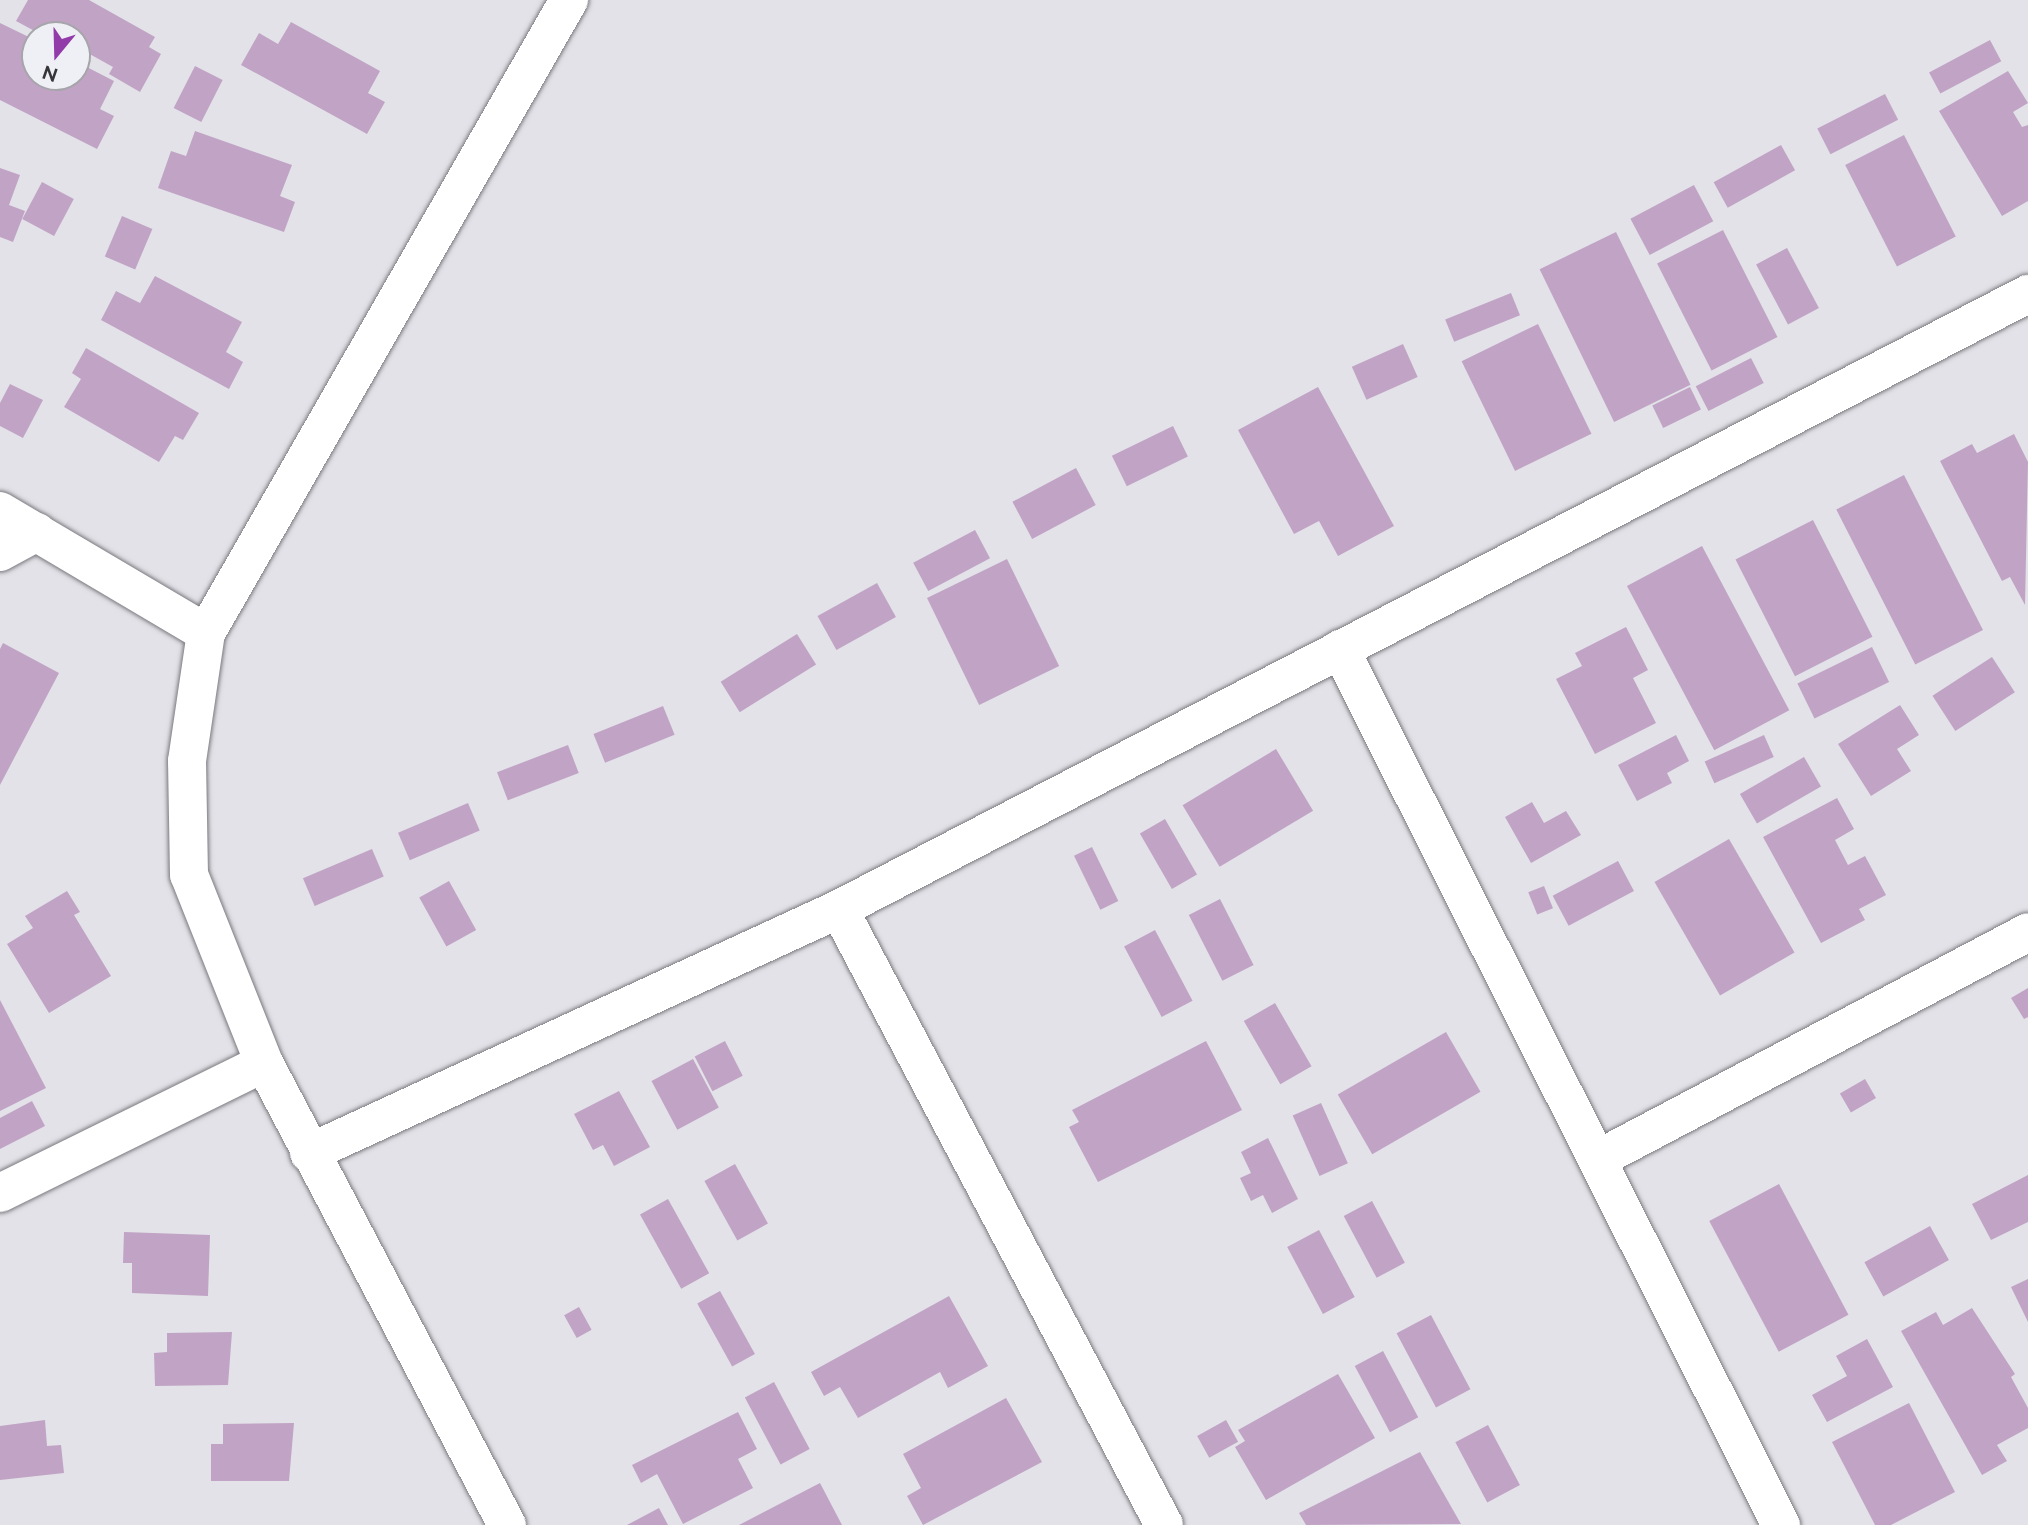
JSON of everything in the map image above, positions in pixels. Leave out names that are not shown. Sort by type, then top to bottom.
[{"type":"street","points":[[507,1525],[264,1063],[189,875],[187,761],[206,633],[569,0]]},
{"type":"street","points":[[309,1153],[839,909],[2028,294]]},
{"type":"street","points":[[0,511],[206,633]]},
{"type":"street","points":[[0,552],[37,532]]},
{"type":"street","points":[[1340,649],[1781,1525]]},
{"type":"street","points":[[839,909],[1164,1525]]},
{"type":"street","points":[[1598,1159],[2028,932]]},
{"type":"street","points":[[0,1193],[264,1063]]},
{"type":"building","points":[[28,0],[89,0],[155,37],[149,47],[161,54],[140,92],[109,74],[113,67],[91,55],[91,21],[21,21],[21,24],[16,21]]},
{"type":"building","points":[[291,22],[380,71],[368,93],[385,102],[367,134],[241,65],[259,33],[278,44]]},
{"type":"building","points":[[0,23],[21,33],[21,91],[91,91],[91,69],[114,81],[100,109],[114,116],[97,149],[0,100]]},
{"type":"building","points":[[1990,40],[2001,61],[1940,94],[1929,72]]},
{"type":"building","points":[[195,66],[223,80],[201,122],[174,108]]},
{"type":"building","points":[[2008,71],[2028,103],[2013,112],[2022,127],[2028,125],[2028,201],[2002,216],[1939,111]]},
{"type":"building","points":[[1885,94],[1898,120],[1830,154],[1817,129]]},
{"type":"building","points":[[195,131],[292,165],[280,196],[295,202],[284,232],[158,188],[171,151],[186,156]]},
{"type":"building","points":[[1904,135],[1956,237],[1897,267],[1845,165]]},
{"type":"building","points":[[1781,145],[1795,170],[1728,208],[1714,182]]},
{"type":"building","points":[[0,168],[20,175],[9,205],[25,211],[13,242],[0,237]]},
{"type":"building","points":[[42,182],[74,199],[54,236],[22,219]]},
{"type":"building","points":[[1694,185],[1713,221],[1650,255],[1630,219]]},
{"type":"building","points":[[122,216],[152,229],[135,269],[105,257]]},
{"type":"building","points":[[1723,230],[1777,337],[1712,371],[1657,264]]},
{"type":"building","points":[[1616,232],[1691,385],[1614,422],[1540,269]]},
{"type":"building","points":[[1787,248],[1819,308],[1788,324],[1756,264]]},
{"type":"building","points":[[155,276],[242,322],[226,352],[243,362],[229,389],[101,320],[116,291],[140,303]]},
{"type":"building","points":[[1511,293],[1520,315],[1454,342],[1445,320]]},
{"type":"building","points":[[1538,324],[1591,434],[1515,471],[1462,361]]},
{"type":"building","points":[[1403,344],[1418,377],[1366,400],[1352,367]]},
{"type":"building","points":[[86,348],[199,413],[183,440],[175,436],[159,462],[64,407],[81,379],[72,373]]},
{"type":"building","points":[[1751,358],[1764,383],[1708,411],[1696,386]]},
{"type":"building","points":[[10,384],[43,400],[23,438],[0,426],[0,403]]},
{"type":"building","points":[[1318,387],[1394,526],[1338,556],[1319,521],[1294,534],[1238,430]]},
{"type":"building","points":[[1690,387],[1701,409],[1663,428],[1652,405]]},
{"type":"building","points":[[1173,426],[1188,457],[1127,486],[1112,456]]},
{"type":"building","points":[[2014,434],[2028,462],[2025,605],[2010,577],[2002,581],[1940,461],[1972,444],[1977,453]]},
{"type":"building","points":[[1076,468],[1096,505],[1032,539],[1012,502]]},
{"type":"building","points":[[1904,475],[1983,630],[1915,665],[1836,510]]},
{"type":"building","points":[[1813,520],[1872,637],[1795,676],[1735,559]]},
{"type":"building","points":[[975,530],[990,558],[928,591],[913,563]]},
{"type":"building","points":[[1702,546],[1789,710],[1714,750],[1627,586]]},
{"type":"building","points":[[1007,559],[1059,666],[979,705],[927,598]]},
{"type":"building","points":[[877,583],[896,617],[836,650],[818,616]]},
{"type":"building","points":[[1626,627],[1648,670],[1633,678],[1656,723],[1595,754],[1556,679],[1582,666],[1575,653]]},
{"type":"building","points":[[797,634],[816,665],[740,712],[721,682]]},
{"type":"building","points":[[3,643],[59,673],[0,785],[0,649]]},
{"type":"building","points":[[1872,647],[1889,682],[1814,718],[1797,683]]},
{"type":"building","points":[[1992,657],[2015,692],[1955,731],[1932,696]]},
{"type":"building","points":[[1900,705],[1919,735],[1897,749],[1911,771],[1871,796],[1838,744]]},
{"type":"building","points":[[663,706],[675,735],[605,763],[593,734]]},
{"type":"building","points":[[1676,735],[1689,761],[1667,773],[1672,783],[1637,801],[1618,765]]},
{"type":"building","points":[[1764,735],[1774,757],[1714,783],[1705,761]]},
{"type":"building","points":[[568,745],[579,773],[508,800],[497,772]]},
{"type":"building","points":[[1276,749],[1313,811],[1220,867],[1183,805]]},
{"type":"building","points":[[1804,757],[1821,786],[1757,823],[1740,794]]},
{"type":"building","points":[[1837,798],[1854,829],[1835,840],[1848,865],[1865,856],[1886,895],[1859,909],[1865,920],[1821,943],[1763,837]]},
{"type":"building","points":[[1532,802],[1544,823],[1566,811],[1581,835],[1531,863],[1505,817]]},
{"type":"building","points":[[468,803],[480,831],[410,860],[398,833]]},
{"type":"building","points":[[1165,819],[1197,874],[1172,889],[1140,833]]},
{"type":"building","points":[[1729,839],[1794,952],[1720,995],[1655,882]]},
{"type":"building","points":[[1092,847],[1118,901],[1100,910],[1074,856]]},
{"type":"building","points":[[372,849],[384,877],[315,906],[303,878]]},
{"type":"building","points":[[1618,861],[1634,891],[1569,926],[1553,896]]},
{"type":"building","points":[[449,881],[476,930],[446,946],[419,897]]},
{"type":"building","points":[[1544,886],[1553,908],[1537,915],[1528,892]]},
{"type":"building","points":[[67,891],[80,912],[74,915],[111,976],[49,1013],[7,944],[33,928],[25,916]]},
{"type":"building","points":[[1220,899],[1254,965],[1222,981],[1189,915]]},
{"type":"building","points":[[1155,930],[1193,1001],[1162,1017],[1124,946]]},
{"type":"building","points":[[2028,988],[2028,1017],[2024,1019],[2011,998]]},
{"type":"building","points":[[0,1000],[46,1088],[0,1111]]},
{"type":"building","points":[[1275,1003],[1312,1066],[1280,1084],[1244,1021]]},
{"type":"building","points":[[1446,1032],[1480,1092],[1372,1154],[1338,1094]]},
{"type":"building","points":[[725,1041],[743,1076],[712,1091],[695,1056]]},
{"type":"building","points":[[1206,1041],[1242,1110],[1098,1182],[1069,1127],[1079,1122],[1072,1110]]},
{"type":"building","points":[[693,1059],[719,1108],[677,1130],[652,1081]]},
{"type":"building","points":[[1865,1079],[1876,1098],[1851,1113],[1840,1094]]},
{"type":"building","points":[[619,1091],[650,1147],[614,1166],[603,1145],[593,1150],[574,1114]]},
{"type":"building","points":[[32,1101],[45,1126],[0,1149],[0,1118]]},
{"type":"building","points":[[1321,1103],[1348,1163],[1320,1176],[1293,1116]]},
{"type":"building","points":[[1268,1138],[1298,1199],[1272,1213],[1263,1195],[1251,1201],[1240,1178],[1251,1173],[1241,1152]]},
{"type":"building","points":[[735,1164],[768,1223],[737,1240],[704,1181]]},
{"type":"building","points":[[2028,1175],[2028,1222],[1991,1240],[1972,1204]]},
{"type":"building","points":[[1779,1184],[1848,1315],[1779,1352],[1709,1221]]},
{"type":"building","points":[[668,1199],[709,1273],[681,1289],[640,1215]]},
{"type":"building","points":[[1372,1201],[1405,1263],[1377,1278],[1344,1216]]},
{"type":"building","points":[[1930,1226],[1949,1260],[1883,1296],[1864,1262]]},
{"type":"building","points":[[1319,1230],[1355,1297],[1323,1314],[1287,1247]]},
{"type":"building","points":[[124,1232],[210,1235],[208,1296],[132,1293],[132,1263],[123,1263]]},
{"type":"building","points":[[2028,1279],[2028,1322],[2011,1287]]},
{"type":"building","points":[[720,1291],[755,1354],[732,1367],[697,1304]]},
{"type":"building","points":[[949,1296],[988,1366],[948,1388],[940,1372],[858,1418],[840,1387],[824,1396],[811,1372]]},
{"type":"building","points":[[579,1307],[592,1330],[577,1338],[564,1315]]},
{"type":"building","points":[[1972,1308],[2015,1374],[2011,1377],[2028,1408],[2028,1428],[1997,1445],[2007,1461],[1982,1475],[1901,1331],[1936,1312],[1943,1325]]},
{"type":"building","points":[[1431,1315],[1470,1389],[1436,1407],[1397,1333]]},
{"type":"building","points":[[232,1332],[228,1385],[155,1386],[154,1353],[167,1352],[167,1333]]},
{"type":"building","points":[[1867,1339],[1893,1387],[1827,1422],[1812,1395],[1847,1376],[1836,1356]]},
{"type":"building","points":[[1383,1351],[1418,1417],[1390,1432],[1355,1366]]},
{"type":"building","points":[[1338,1374],[1375,1438],[1266,1500],[1235,1447],[1245,1441],[1238,1430]]},
{"type":"building","points":[[774,1382],[810,1449],[781,1465],[745,1397]]},
{"type":"building","points":[[1006,1398],[1042,1462],[923,1525],[907,1496],[921,1488],[903,1454]]},
{"type":"building","points":[[1909,1403],[1955,1492],[1891,1525],[1875,1525],[1832,1442]]},
{"type":"building","points":[[738,1412],[757,1449],[738,1459],[753,1488],[683,1524],[657,1474],[641,1483],[632,1465]]},
{"type":"building","points":[[45,1420],[47,1446],[61,1445],[64,1473],[0,1480],[0,1426]]},
{"type":"building","points":[[1226,1420],[1238,1442],[1209,1458],[1197,1436]]},
{"type":"building","points":[[294,1423],[289,1481],[211,1481],[211,1444],[223,1444],[223,1424]]},
{"type":"building","points":[[1488,1425],[1520,1485],[1487,1502],[1455,1442]]},
{"type":"building","points":[[1420,1452],[1461,1524],[1306,1525],[1299,1513]]},
{"type":"building","points":[[820,1483],[842,1525],[739,1525]]},
{"type":"building","points":[[659,1508],[668,1525],[627,1525]]}]
